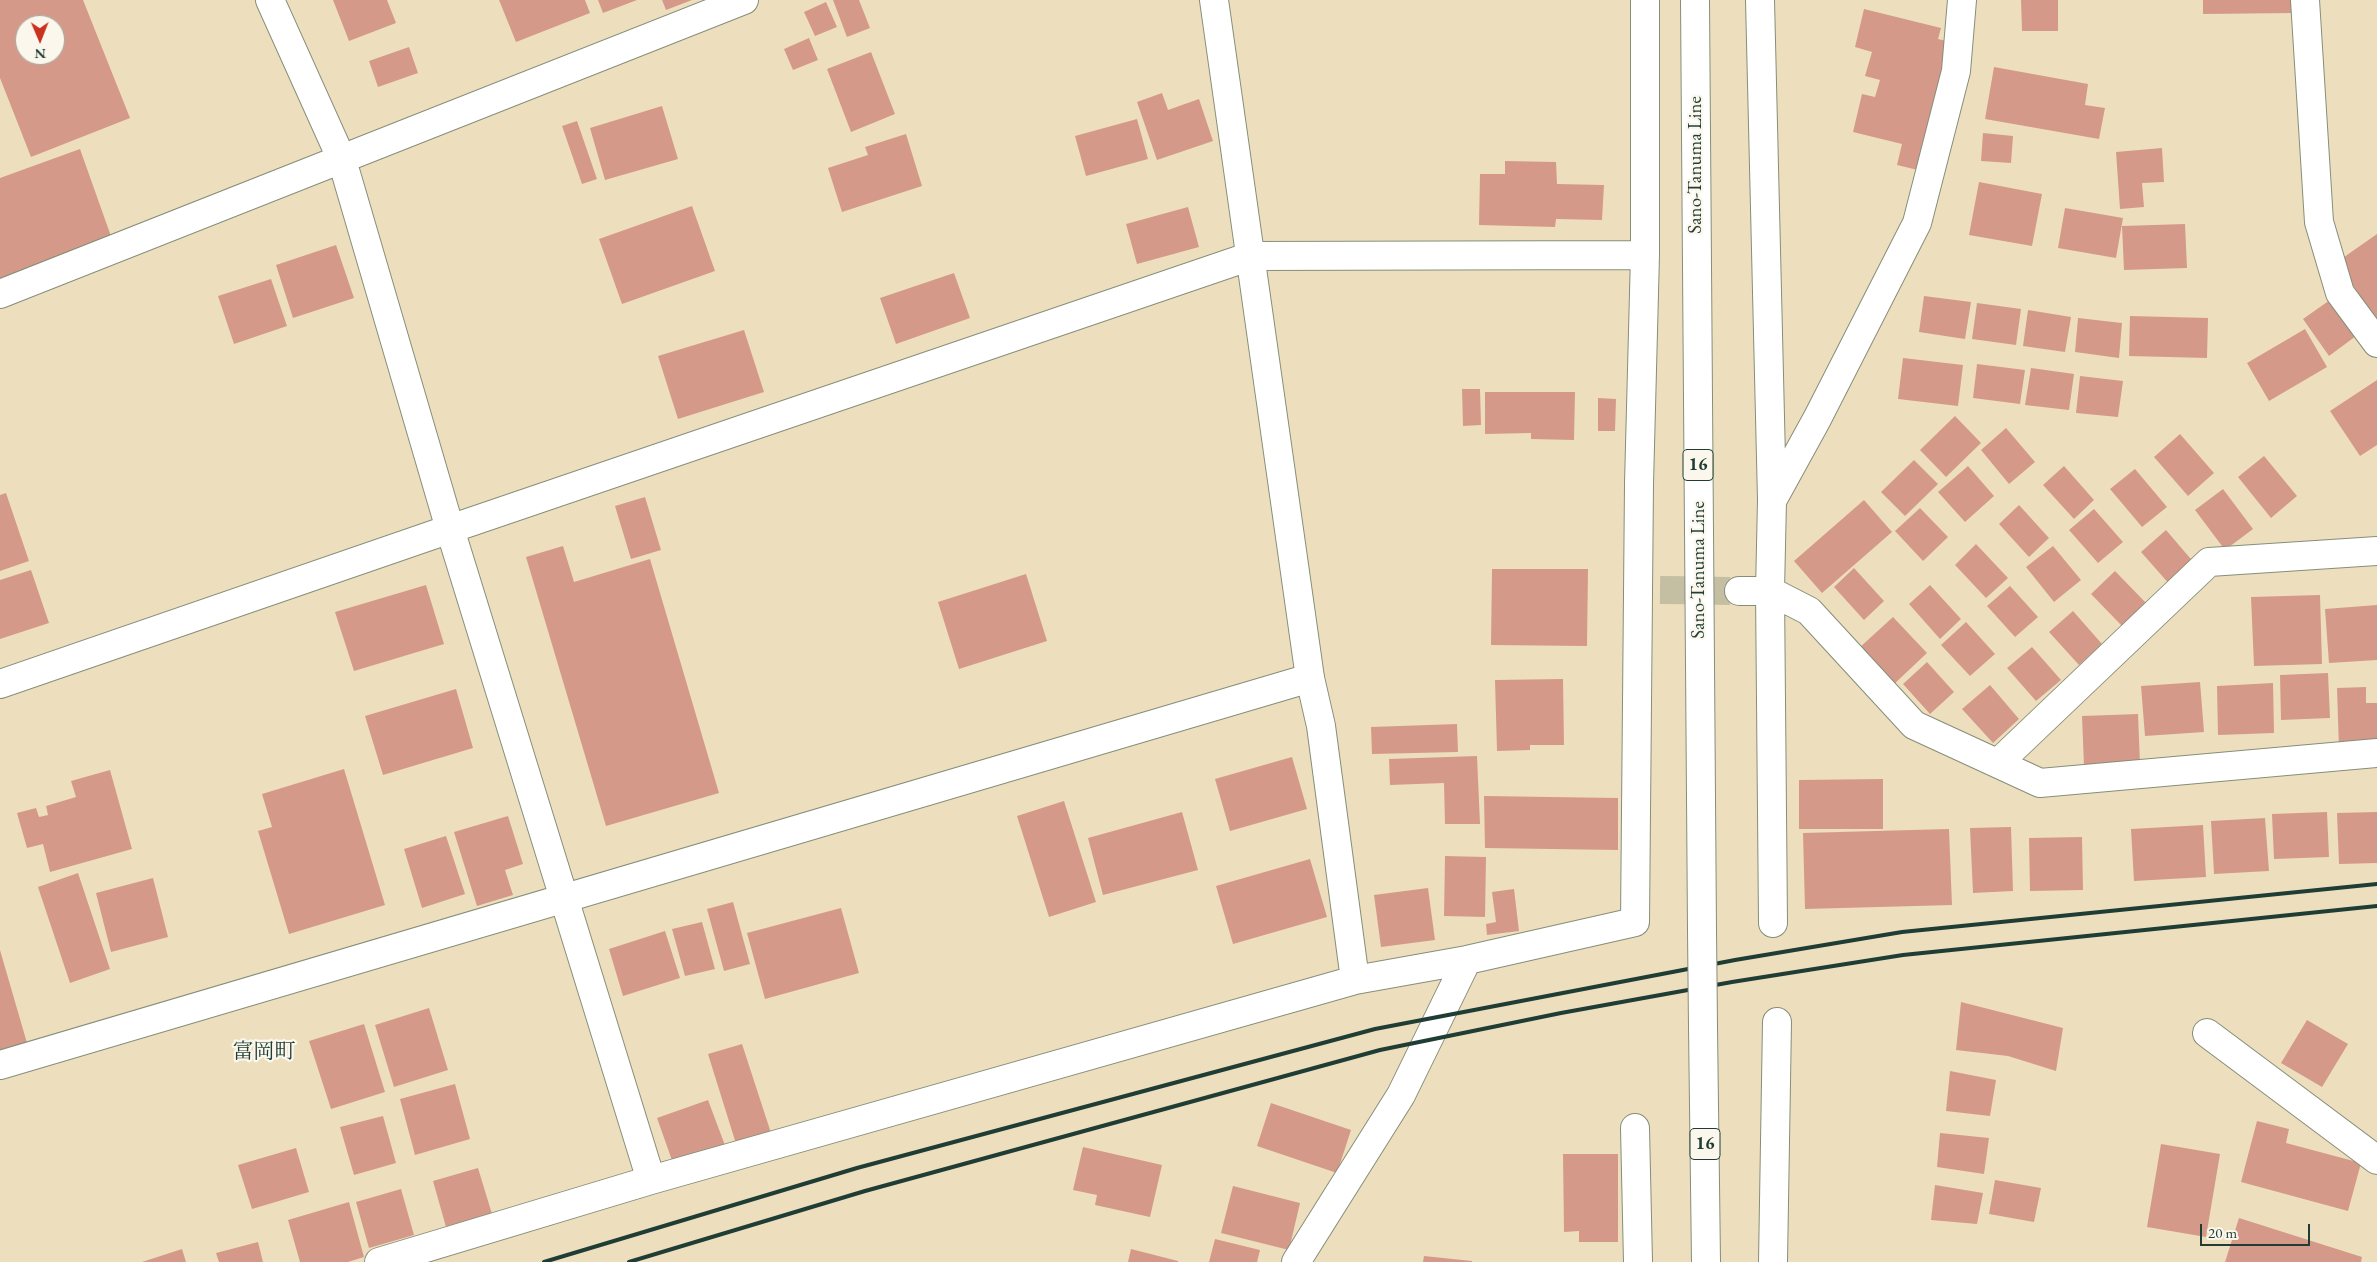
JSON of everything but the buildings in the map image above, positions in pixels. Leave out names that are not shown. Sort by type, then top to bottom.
[{"type":"street","points":[[270,0],[342,160],[450,529],[651,1180]]},
{"type":"street","points":[[0,294],[744,0]]},
{"type":"street","points":[[1214,0],[1310,678],[1320,726],[1355,980]]},
{"type":"street","points":[[379,1262],[651,1180],[1355,980],[1467,960],[1635,922],[1649,591],[1645,255],[1645,0]]},
{"type":"street","name":"Sano-Tanuma Line","points":[[1695,0],[1706,1262]]},
{"type":"street","points":[[1760,0],[1772,500],[1770,591],[1773,923]]},
{"type":"street","points":[[1772,500],[1817,420],[1918,223],[1956,71],[1962,0]]},
{"type":"street","points":[[2305,0],[2319,222],[2340,293],[2377,342]]},
{"type":"street","points":[[0,684],[1251,256],[1645,255]]},
{"type":"street","points":[[1998,763],[2209,562],[2377,551]]},
{"type":"street","points":[[1739,591],[1770,591],[1809,611],[1914,725],[2040,782],[2377,754]]},
{"type":"street","points":[[0,1065],[1310,678]]},
{"type":"street","points":[[1296,1262],[1401,1095],[1467,960]]},
{"type":"street","points":[[1773,1262],[1777,1022]]},
{"type":"street","points":[[2207,1033],[2377,1160]]},
{"type":"street","points":[[1635,1128],[1638,1262]]},
{"type":"tunnel","points":[[1660,590],[1739,591]]},
{"type":"railway","points":[[544,1262],[857,1168],[1375,1029],[1735,960],[1902,932],[2377,884]]},
{"type":"railway","points":[[629,1262],[865,1191],[1380,1050],[1561,1013],[1732,982],[1903,955],[2377,906]]},
{"type":"district","name":"富岡町","points":[[264,1052]]}]
